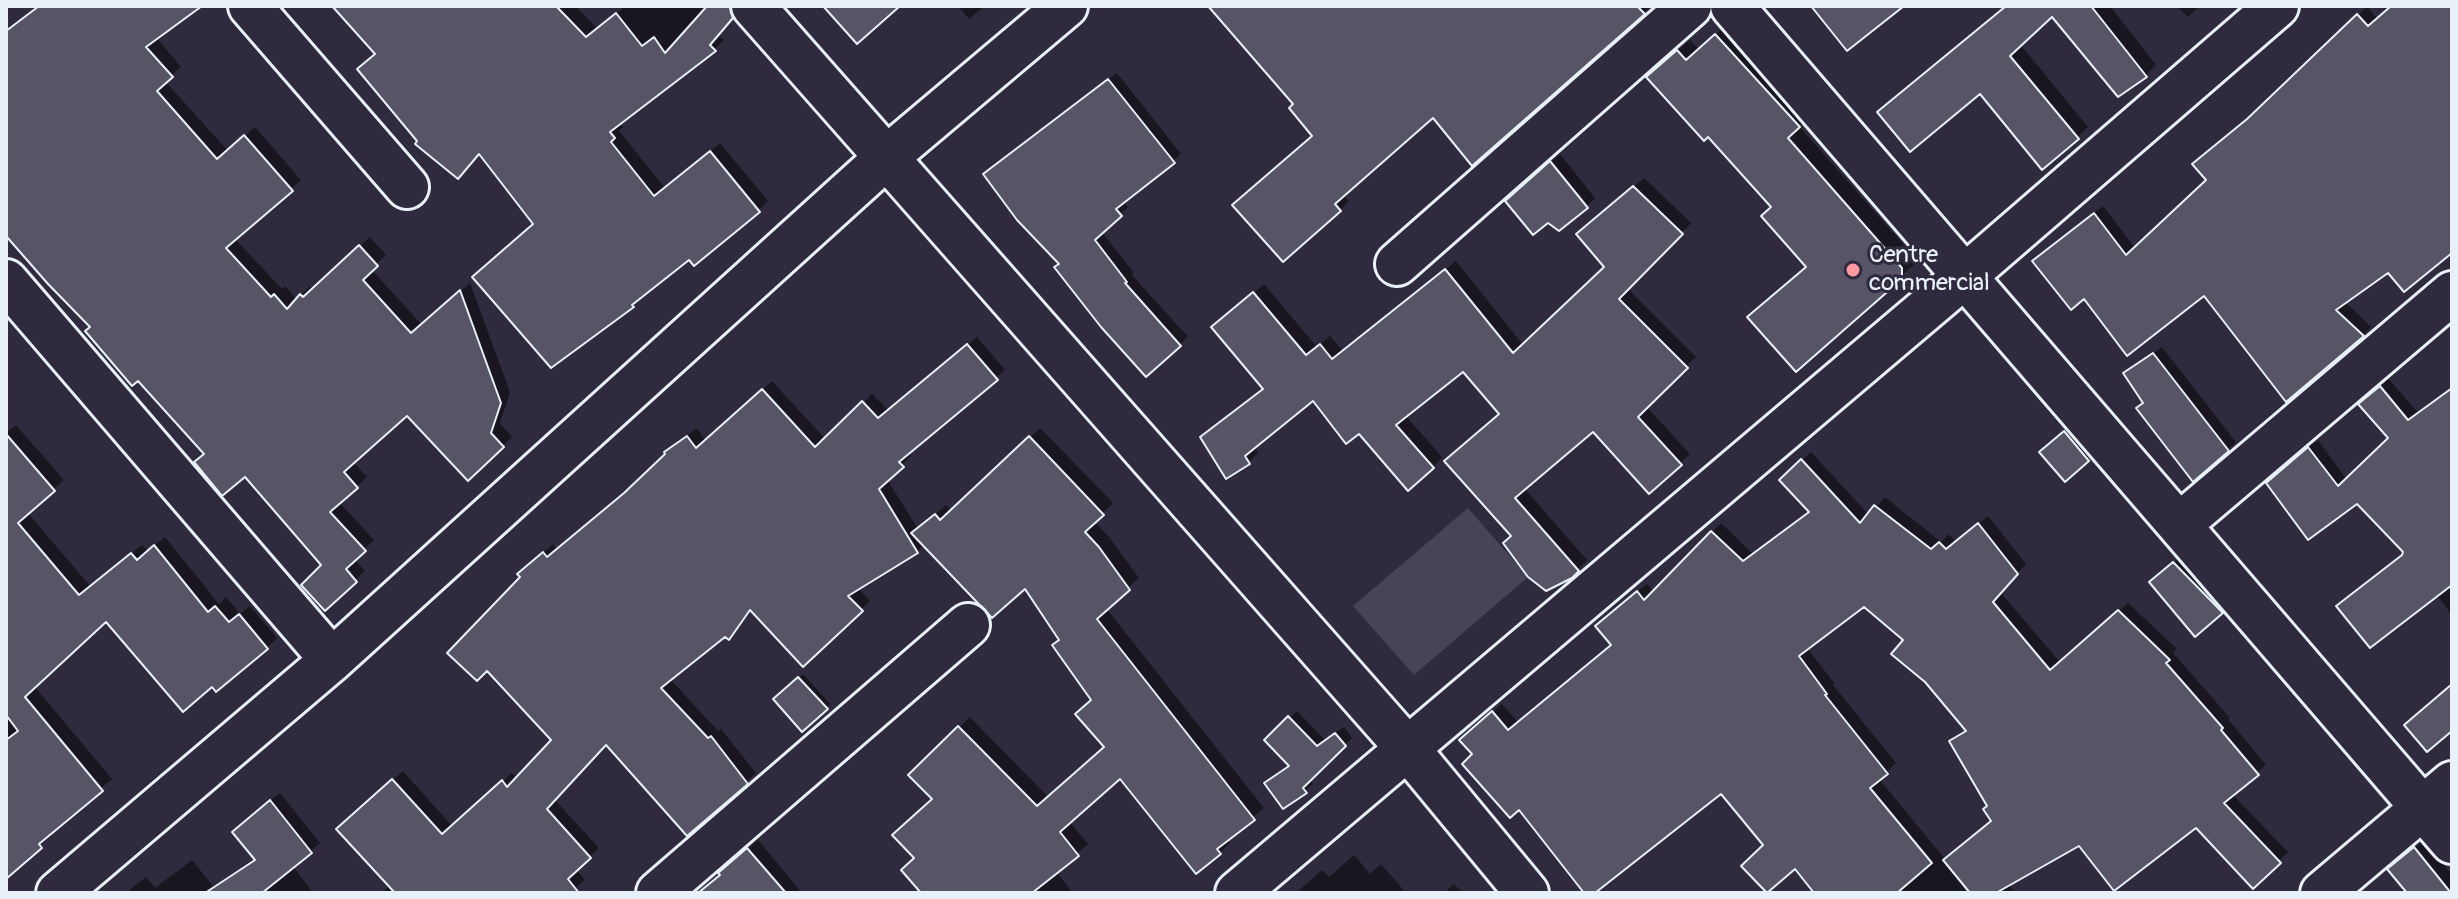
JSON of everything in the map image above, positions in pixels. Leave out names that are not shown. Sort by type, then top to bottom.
[{"type":"street","points":[[250,6],[407,187]]},
{"type":"street","points":[[753,6],[1408,749],[1527,893]]},
{"type":"street","points":[[58,893],[332,660],[887,157],[1066,6]]},
{"type":"street","points":[[1397,264],[1690,6]]},
{"type":"street","points":[[1732,6],[2179,525],[2438,796],[2452,842]]},
{"type":"street","points":[[1237,893],[1965,276],[2277,6]]},
{"type":"street","points":[[6,281],[332,660]]},
{"type":"street","points":[[2179,525],[2452,293]]},
{"type":"street","points":[[658,893],[968,625]]},
{"type":"street","points":[[2322,893],[2438,796]]},
{"type":"shaded area","points":[[1468,508],[1528,577],[1414,675],[1353,606]]},
{"type":"building","points":[[39,6],[202,6],[146,47],[173,77],[157,91],[217,159],[244,135],[293,191],[226,248],[271,297],[274,294],[287,309],[300,294],[303,297],[359,245],[378,266],[363,280],[411,333],[460,290],[501,403],[491,433],[504,447],[468,481],[407,416],[344,472],[358,488],[330,512],[366,551],[346,569],[357,582],[325,611],[301,585],[321,565],[245,477],[222,496],[194,462],[204,454],[138,381],[132,386],[85,331],[90,327],[6,236],[6,31]]},
{"type":"building","points":[[332,6],[556,6],[586,37],[616,13],[642,46],[654,37],[665,53],[707,6],[730,6],[733,18],[710,45],[716,51],[610,132],[615,138],[611,142],[654,196],[710,151],[760,212],[694,266],[689,260],[632,305],[634,307],[551,368],[472,277],[533,224],[479,154],[458,179],[415,144],[417,141],[357,69],[375,54]]},
{"type":"building","points":[[823,6],[900,6],[857,44]]},
{"type":"building","points":[[1208,6],[1637,6],[1645,14],[1472,166],[1433,118],[1335,204],[1341,211],[1283,262],[1232,205],[1312,136],[1289,108],[1293,104]]},
{"type":"building","points":[[1811,6],[1904,6],[1847,51]]},
{"type":"building","points":[[2006,6],[2091,6],[2147,77],[2118,97],[2052,17],[2010,56],[2079,139],[2042,170],[1980,94],[1910,152],[1877,112]]},
{"type":"building","points":[[2391,6],[2452,6],[2452,253],[2404,292],[2388,273],[2336,310],[2364,336],[2286,402],[2204,296],[2127,356],[2084,299],[2071,310],[2032,261],[2094,213],[2126,255],[2206,180],[2192,164],[2247,119],[2357,14],[2368,26]]},
{"type":"building","points":[[1715,34],[1800,127],[1788,138],[1902,268],[1902,279],[1796,372],[1747,317],[1806,267],[1761,216],[1771,207],[1708,137],[1704,141],[1646,77],[1677,50],[1686,60]]},
{"type":"building","points":[[1108,79],[1175,163],[1116,209],[1122,216],[1095,240],[1125,283],[1181,346],[1146,377],[1101,327],[1054,267],[1059,264],[1017,220],[983,174]]},
{"type":"building","points":[[1550,161],[1588,208],[1559,231],[1548,223],[1533,235],[1505,201]]},
{"type":"building","points":[[1633,186],[1683,234],[1619,299],[1688,368],[1638,417],[1682,465],[1649,494],[1593,432],[1515,498],[1579,571],[1572,578],[1546,591],[1528,577],[1503,543],[1511,536],[1444,461],[1499,414],[1463,372],[1396,425],[1434,468],[1408,491],[1359,434],[1346,444],[1313,401],[1245,456],[1250,464],[1226,479],[1200,437],[1263,389],[1211,327],[1253,292],[1306,355],[1320,344],[1332,359],[1445,269],[1513,353],[1604,267],[1576,234]]},
{"type":"building","points":[[967,344],[998,380],[899,462],[904,467],[879,489],[918,553],[848,596],[863,611],[803,667],[750,610],[729,640],[725,637],[661,688],[708,738],[711,736],[748,784],[687,836],[606,745],[547,809],[591,858],[568,879],[579,893],[395,893],[336,829],[392,779],[442,834],[502,780],[507,787],[551,740],[487,671],[477,681],[447,653],[520,577],[517,574],[543,552],[547,557],[624,493],[664,452],[687,436],[696,448],[762,389],[815,447],[862,401],[878,418]]},
{"type":"building","points":[[2153,353],[2229,451],[2193,482],[2136,408],[2143,403],[2123,373]]},
{"type":"building","points":[[2380,386],[2408,420],[2452,388],[2452,585],[2370,648],[2336,606],[2403,552],[2357,504],[2308,540],[2266,483],[2308,447],[2338,486],[2388,438],[2358,404]]},
{"type":"building","points":[[2064,431],[2089,461],[2065,482],[2039,452]]},
{"type":"building","points":[[6,434],[55,491],[18,523],[79,595],[131,553],[137,560],[154,545],[208,612],[215,606],[229,622],[239,614],[268,649],[216,692],[212,687],[183,712],[106,622],[25,697],[103,791],[39,844],[42,848],[6,879],[6,740],[18,731],[6,715]]},
{"type":"building","points":[[1029,436],[1104,515],[1085,532],[1130,590],[1097,619],[1255,820],[1217,849],[1221,854],[1196,874],[1120,779],[1060,832],[1079,856],[1032,893],[921,893],[901,870],[914,858],[892,835],[932,799],[908,775],[958,726],[1037,806],[1104,747],[1075,714],[1091,700],[1052,645],[1059,640],[1025,589],[992,618],[911,533],[935,514],[940,520]]},
{"type":"building","points":[[1801,459],[1860,523],[1874,505],[1931,549],[1939,542],[1946,549],[1978,523],[2018,574],[1993,602],[2050,670],[2118,610],[2170,660],[2166,663],[2259,775],[2224,803],[2281,863],[2253,889],[2196,828],[2114,891],[2079,846],[1996,893],[1970,893],[1943,860],[1991,821],[1983,809],[1987,806],[1949,741],[1966,731],[1925,682],[1891,654],[1903,640],[1864,607],[1799,656],[1825,695],[1888,774],[1870,788],[1932,863],[1897,893],[1814,893],[1795,869],[1767,893],[1741,866],[1763,845],[1721,794],[1595,893],[1584,893],[1519,810],[1510,818],[1462,764],[1472,754],[1459,740],[1492,711],[1508,730],[1611,645],[1595,626],[1637,591],[1644,600],[1711,531],[1743,561],[1809,512],[1779,480]]},
{"type":"building","points":[[2173,562],[2223,613],[2195,637],[2149,582]]},
{"type":"building","points":[[798,677],[828,709],[802,732],[773,699]]},
{"type":"building","points":[[2452,684],[2452,731],[2427,752],[2404,725]]},
{"type":"building","points":[[1288,716],[1317,746],[1335,733],[1346,746],[1303,788],[1307,793],[1283,809],[1264,783],[1289,766],[1264,740]]},
{"type":"building","points":[[270,800],[312,853],[262,893],[205,893],[255,860],[232,832]]},
{"type":"building","points":[[2414,847],[2451,893],[2407,893],[2387,869]]},
{"type":"building","points":[[747,848],[786,893],[698,893],[720,875],[718,873]]},
{"type":"place","name":"Centre commercial","points":[[1853,270]]}]
